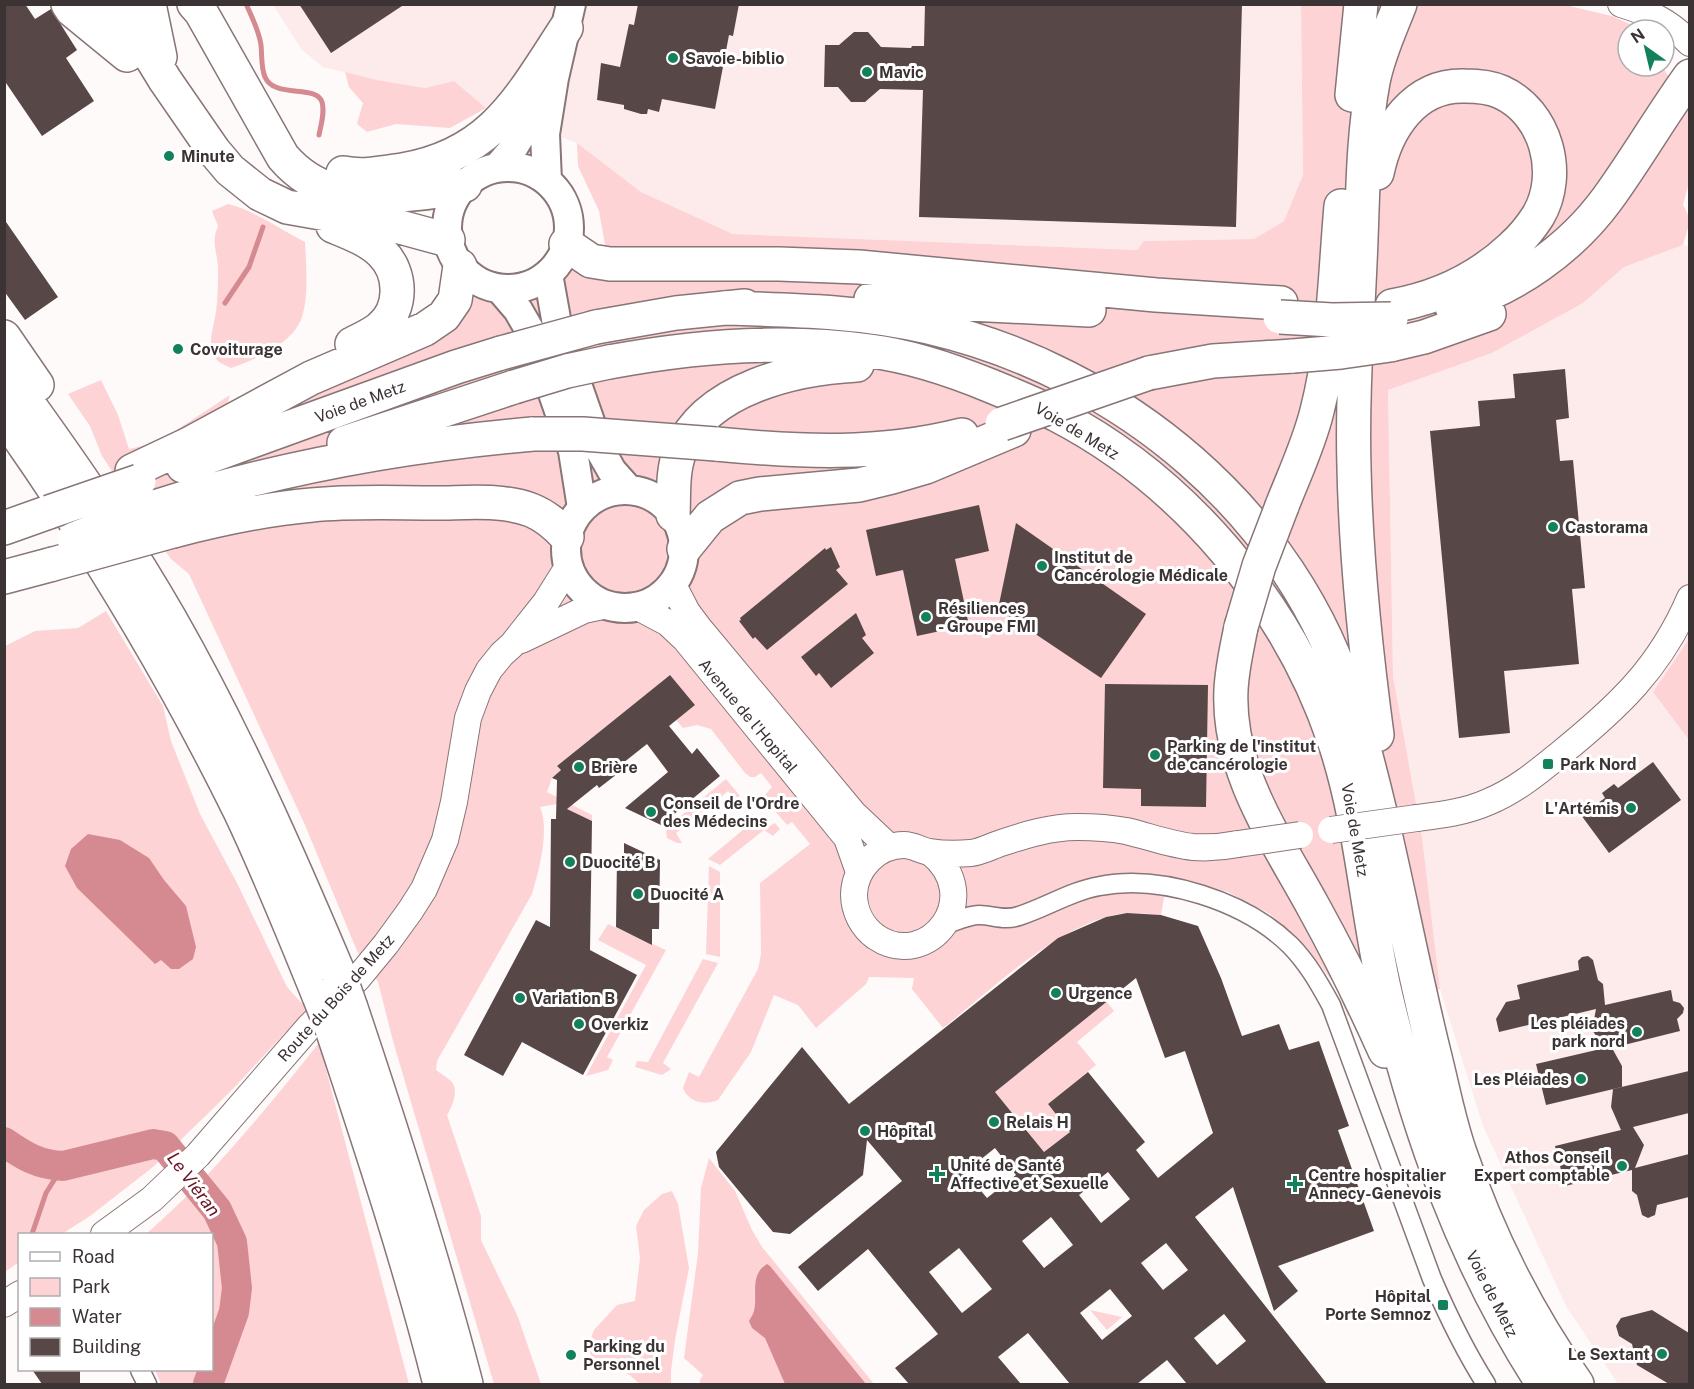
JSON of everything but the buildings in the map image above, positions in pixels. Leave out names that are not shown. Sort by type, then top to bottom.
[{"type":"highway","points":[[68,4],[72,10],[127,55],[165,80]]},
{"type":"highway","points":[[89,4],[127,55]]},
{"type":"highway","points":[[1360,4],[1326,362],[1317,411],[1259,566],[1241,627],[1234,659],[1231,691],[1238,751],[1248,785],[1340,955],[1434,1162]]},
{"type":"highway","points":[[1394,865],[1362,617],[1354,467],[1354,386],[1362,189],[1373,82],[1382,50],[1401,4]]},
{"type":"highway","points":[[198,7],[279,149],[290,165],[310,180],[334,191],[355,196],[440,192],[465,185]]},
{"type":"highway","points":[[4,577],[49,557],[150,498],[220,428],[303,369],[376,331],[387,321],[397,295],[396,277],[392,265],[382,252],[366,241],[260,194],[230,170],[214,151],[165,80],[134,8]]},
{"type":"highway","points":[[279,149],[310,163],[350,174],[366,175],[407,169],[447,158],[474,144],[502,119],[520,98],[569,16]]},
{"type":"highway","points":[[567,232],[583,233],[600,243],[778,264],[860,267],[1156,295],[1281,310],[1332,320],[1391,323],[1424,337],[1483,316],[1518,299],[1562,271],[1597,239],[1619,214],[1680,111],[1689,76]]},
{"type":"highway","points":[[684,549],[711,517],[740,498],[859,484],[892,477],[926,466],[1008,427],[1149,373],[1213,361],[1341,352],[1391,323],[1417,302],[1443,293],[1469,280],[1498,260],[1527,231],[1539,215],[1545,200],[1550,174],[1548,150],[1534,119],[1518,102],[1500,92],[1478,86],[1457,86],[1435,91],[1418,100],[1402,115],[1390,131],[1381,153],[1360,261]]},
{"type":"highway","points":[[220,428],[310,378],[433,324],[444,316],[455,300],[454,253],[400,227],[287,207]]},
{"type":"highway","points":[[723,308],[818,299],[861,299],[1281,310]]},
{"type":"highway","points":[[723,308],[828,312],[880,318],[972,338],[1019,355],[1066,376],[1111,401],[1167,441],[1211,478],[1246,515],[1283,561],[1310,604],[1334,656],[1352,706],[1394,865]]},
{"type":"highway","name":"Voie de Metz","points":[[150,498],[447,370],[596,327],[676,312],[723,308]]},
{"type":"highway","points":[[4,337],[87,465],[147,571],[230,730],[291,858],[329,985],[397,1143],[466,1384]]},
{"type":"highway","points":[[212,489],[567,371],[609,362],[701,349],[782,345],[827,346],[872,351],[946,369],[1002,390]]},
{"type":"highway","points":[[673,515],[676,466],[686,440],[709,414],[722,404],[764,382],[802,371],[863,364],[928,372],[1002,390]]},
{"type":"highway","points":[[4,370],[95,498],[170,618]]},
{"type":"highway","name":"Voie de Metz","points":[[1002,390],[1059,416],[1136,467],[1162,488],[1233,560],[1271,611],[1289,641],[1321,705],[1342,762],[1384,987],[1434,1162],[1464,1240],[1490,1293],[1542,1384]]},
{"type":"highway","points":[[4,416],[48,477],[156,652],[240,813],[280,900],[329,985]]},
{"type":"highway","name":"Voie de Metz","points":[[26,520],[212,489],[446,442],[532,434],[583,434],[828,452],[928,443],[1008,427]]},
{"type":"highway","points":[[150,498],[249,514],[311,505],[353,502],[487,503],[514,506],[546,517],[558,526],[568,552]]},
{"type":"highway","points":[[4,567],[49,557]]},
{"type":"highway","name":"Voie de Metz","points":[[1394,865],[1423,1012],[1459,1151],[1516,1285],[1555,1353],[1576,1384]]},
{"type":"highway","points":[[342,1019],[378,1168],[413,1282],[440,1384]]},
{"type":"main road","points":[[546,181],[544,143],[554,78],[569,16]]},
{"type":"main road","points":[[497,168],[522,134],[554,78]]},
{"type":"main road","points":[[497,168],[520,168],[546,181],[559,196],[567,232],[559,260],[548,274],[529,285],[500,289],[477,281],[454,253],[447,225],[449,210],[455,197],[465,185],[483,172],[497,168]]},
{"type":"main road","points":[[548,274],[558,330],[600,450],[612,471],[629,490]]},
{"type":"main road","points":[[500,289],[518,310],[533,336],[573,451],[582,508]]},
{"type":"main road","points":[[629,490],[654,497],[673,515],[684,549],[678,573],[672,583],[657,598],[636,606],[621,608],[594,599],[583,590],[574,579],[568,552],[575,517],[582,508],[608,492],[629,490]]},
{"type":"street","points":[[1621,4],[1651,14],[1671,25],[1689,43]]},
{"type":"street","name":"Route du Bois de Metz","points":[[105,1233],[152,1199],[198,1155],[309,1027],[358,978],[386,944],[424,889],[445,840],[473,702],[489,670],[546,602],[568,552]]},
{"type":"street","name":"Avenue de l'Hopital","points":[[672,583],[687,612],[707,637],[854,814],[889,848]]},
{"type":"street","points":[[972,853],[953,886],[952,908],[944,925],[933,936],[915,944],[892,944],[875,936],[864,926],[856,909],[854,892],[859,872],[877,853],[903,845],[930,852],[972,853],[1022,836],[1075,827],[1106,828],[1191,847],[1217,848],[1448,814],[1490,801],[1519,785],[1607,716],[1641,679],[1665,645],[1682,616],[1689,598]]},
{"type":"street","name":"Route du Bois de Metz","points":[[512,645],[584,610],[607,605]]},
{"type":"street","name":"Avenue de l'Hopital","points":[[636,606],[668,623],[685,639],[847,838],[859,872]]},
{"type":"street","points":[[930,852],[944,866],[953,886],[978,915]]},
{"type":"street","points":[[944,925],[978,915],[1000,919],[1017,916],[1082,890],[1125,882],[1139,882],[1184,891],[1224,903],[1267,926],[1290,945],[1316,978],[1334,1012],[1432,1279],[1449,1319],[1486,1384]]},
{"type":"street","points":[[4,1304],[18,1295]]},
{"type":"shaded area","points":[[273,5],[1301,5],[1303,175],[1284,221],[1254,239],[1144,241],[1137,250],[733,234],[641,192],[577,143],[486,108],[454,81],[425,88],[377,80],[323,67],[302,50]]},
{"type":"shaded area","name":"Park Nord","points":[[1683,245],[1689,246],[1689,639],[1653,692],[1689,740],[1689,1384],[1618,1384],[1566,1306],[1483,1126],[1440,989],[1422,837],[1393,676],[1388,390],[1492,353],[1583,303],[1624,267]]},
{"type":"green space","points":[[1416,4],[1561,4],[1612,16],[1616,18],[1616,78],[1670,78],[1689,106],[1689,183],[1683,205],[1689,224],[1683,245],[1624,267],[1583,303],[1492,353],[1388,390],[1393,676],[1422,837],[1440,989],[1348,1016],[1333,982],[1307,948],[1270,914],[1228,892],[1168,876],[1161,915],[1120,914],[1084,925],[1063,936],[1020,965],[943,1028],[912,989],[914,978],[869,977],[866,984],[816,1028],[798,1005],[774,995],[751,1052],[718,1100],[703,1103],[693,1100],[683,1088],[689,1072],[699,1077],[758,969],[761,954],[760,883],[810,844],[792,822],[787,825],[768,803],[765,795],[772,787],[761,773],[750,777],[745,773],[711,729],[697,725],[683,728],[676,720],[695,705],[687,695],[685,696],[670,675],[557,766],[561,770],[552,778],[547,792],[592,815],[592,821],[557,804],[540,807],[543,816],[544,838],[532,894],[437,1061],[436,1070],[452,1082],[455,1090],[447,1115],[481,1216],[481,1240],[518,1317],[541,1384],[494,1384],[393,1041],[378,982],[357,951],[305,825],[189,574],[171,559],[163,548],[102,456],[90,426],[68,394],[101,380],[118,415],[129,449],[158,442],[230,395],[220,426],[431,311],[607,256],[599,211],[578,166],[577,143],[641,192],[733,234],[1137,250],[1144,241],[1254,239],[1284,221],[1303,175],[1301,5],[1368,5],[1406,11]]},
{"type":"green space","points":[[345,72],[425,88],[454,81],[486,108],[450,128],[396,124],[367,132],[357,124],[363,103],[349,87]]},
{"type":"green space","points":[[228,204],[258,216],[305,242],[306,270],[302,317],[291,335],[272,349],[231,368],[213,354],[211,342],[217,305],[218,280],[215,242],[218,226],[212,211]]},
{"type":"green space","points":[[106,611],[163,706],[171,741],[200,814],[237,883],[287,987],[307,1009],[232,1090],[153,1167],[90,1216],[64,1233],[18,1233],[18,1263],[5,1272],[5,646],[35,631],[78,628]]},
{"type":"green space","points":[[1689,639],[1689,740],[1653,692]]},
{"type":"green space","points":[[726,779],[740,796],[735,799],[728,791],[676,833],[682,843],[667,838],[666,832],[671,824]]},
{"type":"green space","points":[[756,819],[764,829],[775,823],[780,829],[773,836],[764,830],[720,865],[708,859]]},
{"type":"green space","points":[[709,866],[720,872],[720,957],[706,954]]},
{"type":"green space","points":[[608,924],[666,950],[607,1057],[613,1060],[608,1070],[586,1076],[646,965],[598,940]]},
{"type":"green space","points":[[703,959],[718,963],[663,1063],[671,1069],[662,1075],[635,1067],[637,1061],[648,1062]]},
{"type":"green space","points":[[1106,1001],[1114,1011],[1077,1042],[1096,1065],[1048,1104],[1070,1132],[1044,1152],[995,1092]]},
{"type":"green space","points":[[319,1043],[409,1384],[161,1384],[155,1371],[213,1371],[213,1233],[147,1233],[193,1190],[258,1118]]},
{"type":"green space","points":[[709,1158],[735,1191],[762,1247],[874,1384],[700,1384],[703,1375],[684,1358],[698,1253],[701,1188]]},
{"type":"green space","points":[[672,1191],[678,1204],[689,1268],[675,1340],[671,1384],[640,1384],[626,1372],[599,1367],[591,1357],[589,1344],[594,1330],[617,1305],[635,1301],[640,1258],[636,1226],[644,1210],[662,1194]]},
{"type":"green space","points":[[1090,1310],[1122,1317],[1107,1330]]},
{"type":"water","points":[[88,834],[120,840],[149,858],[186,906],[196,947],[193,959],[179,969],[171,969],[161,960],[155,964],[77,888],[65,866],[71,849]]},
{"type":"water","points":[[767,1264],[866,1384],[785,1384],[765,1338],[752,1328],[749,1321],[755,1305],[756,1279],[761,1269]]},
{"type":"waterway","points":[[246,4],[260,40],[265,77],[277,88],[304,92],[318,97],[322,102],[323,110],[319,135]]},
{"type":"waterway","points":[[225,303],[249,267],[263,227]]},
{"type":"waterway","name":"Le Viéran","points":[[4,1142],[32,1159],[63,1166],[153,1144],[165,1146],[217,1210],[232,1242],[237,1288],[234,1312],[213,1370]]},
{"type":"waterway","points":[[32,1233],[46,1193],[63,1166]]},
{"type":"waterway","name":"Le Viéran","points":[[208,1384],[213,1371]]},
{"type":"place","name":"Savoie-biblio","points":[[673,58]]},
{"type":"place","name":"Mavic","points":[[867,72]]},
{"type":"place","name":"Minute","points":[[169,156]]},
{"type":"place","name":"Covoiturage","points":[[178,349]]},
{"type":"place","name":"Castorama","points":[[1553,527]]},
{"type":"place","name":"Institut de Cancérologie Médicale","points":[[1042,566]]},
{"type":"place","name":"Résiliences - Groupe FMI","points":[[926,617]]},
{"type":"place","name":"Parking de l'institut de cancérologie","points":[[1155,755]]},
{"type":"place","name":"Park Nord","points":[[1548,764]]},
{"type":"place","name":"Brière","points":[[579,767]]},
{"type":"place","name":"L'Artémis","points":[[1631,808]]},
{"type":"place","name":"Conseil de l'Ordre des Médecins","points":[[651,812]]},
{"type":"place","name":"Duocité B","points":[[570,862]]},
{"type":"place","name":"Duocité A","points":[[638,894]]},
{"type":"place","name":"Urgence","points":[[1056,993]]},
{"type":"place","name":"Variation B","points":[[520,998]]},
{"type":"place","name":"Overkiz","points":[[579,1024]]},
{"type":"place","name":"Les pléiades park nord","points":[[1637,1032]]},
{"type":"place","name":"Les Pléiades","points":[[1581,1079]]},
{"type":"place","name":"Relais H","points":[[994,1122]]},
{"type":"place","name":"Hôpital","points":[[865,1131]]},
{"type":"place","name":"Athos Conseil Expert comptable","points":[[1622,1166]]},
{"type":"place","name":"Unité de Santé Affective et Sexuelle","points":[[937,1174]]},
{"type":"place","name":"Centre hospitalier Annecy-Genevois","points":[[1295,1184]]},
{"type":"place","name":"Hôpital Porte Semnoz","points":[[1443,1305]]},
{"type":"place","name":"Le Sextant","points":[[1662,1354]]},
{"type":"place","name":"Parking du Personnel","points":[[571,1355]]}]
